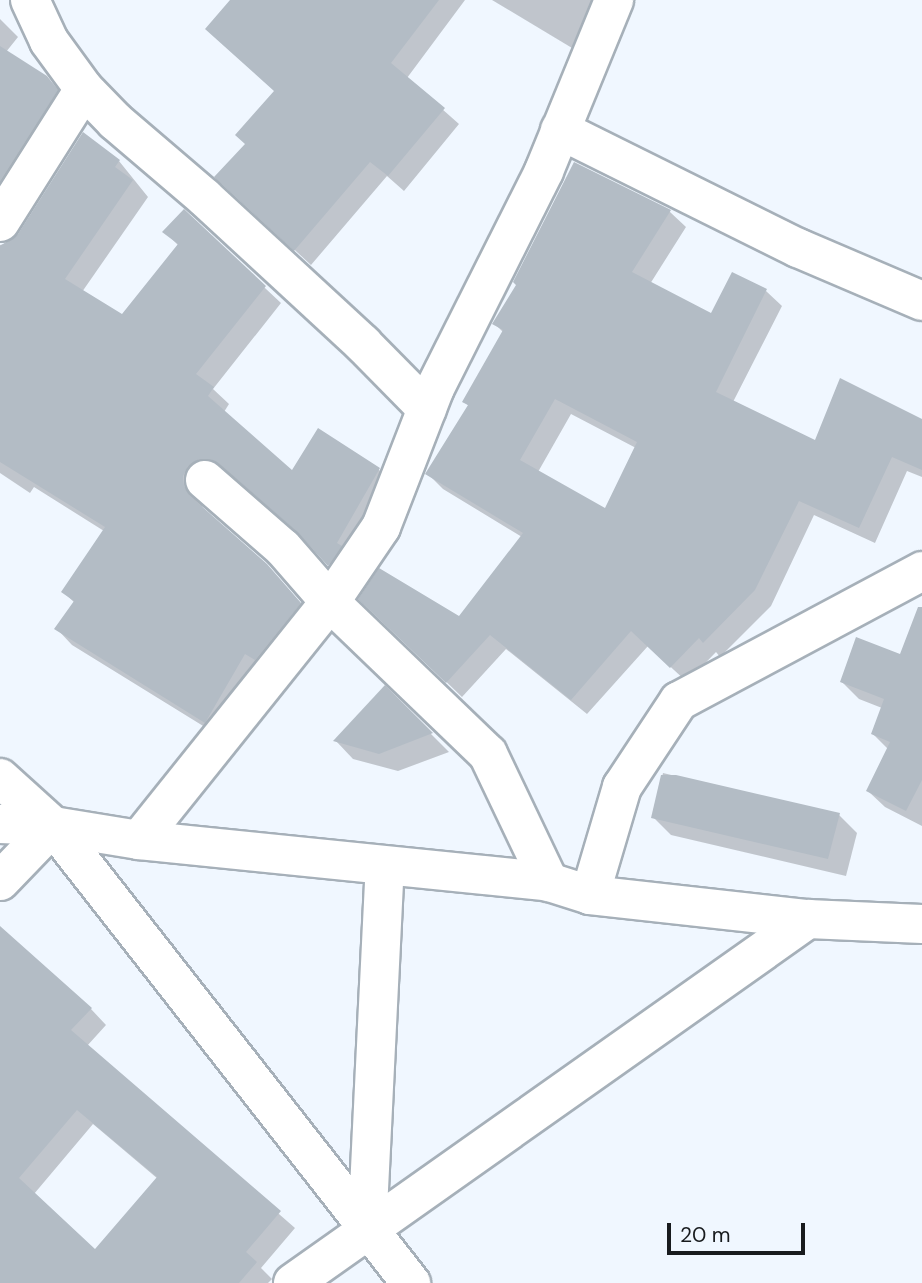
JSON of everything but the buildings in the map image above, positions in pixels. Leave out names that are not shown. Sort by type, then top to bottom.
[{"type":"street","points":[[30,0],[49,41],[84,89],[115,121],[205,198],[353,335],[427,409]]},
{"type":"street","points":[[139,839],[330,602],[381,527],[427,409],[544,172],[614,0]]},
{"type":"street","points":[[0,222],[84,89]]},
{"type":"street","points":[[559,130],[798,248],[922,301]]},
{"type":"street","points":[[205,480],[283,548],[330,602],[488,754],[549,882]]},
{"type":"street","points":[[590,895],[622,787],[679,701],[922,571]]},
{"type":"street","points":[[0,778],[53,825],[411,1283]]},
{"type":"street","points":[[0,824],[53,825],[139,839],[385,867],[549,882],[590,895],[808,919],[922,924]]},
{"type":"street","points":[[0,881],[53,825]]},
{"type":"street","points":[[367,1230],[385,867]]},
{"type":"street","points":[[293,1283],[808,919]]}]
